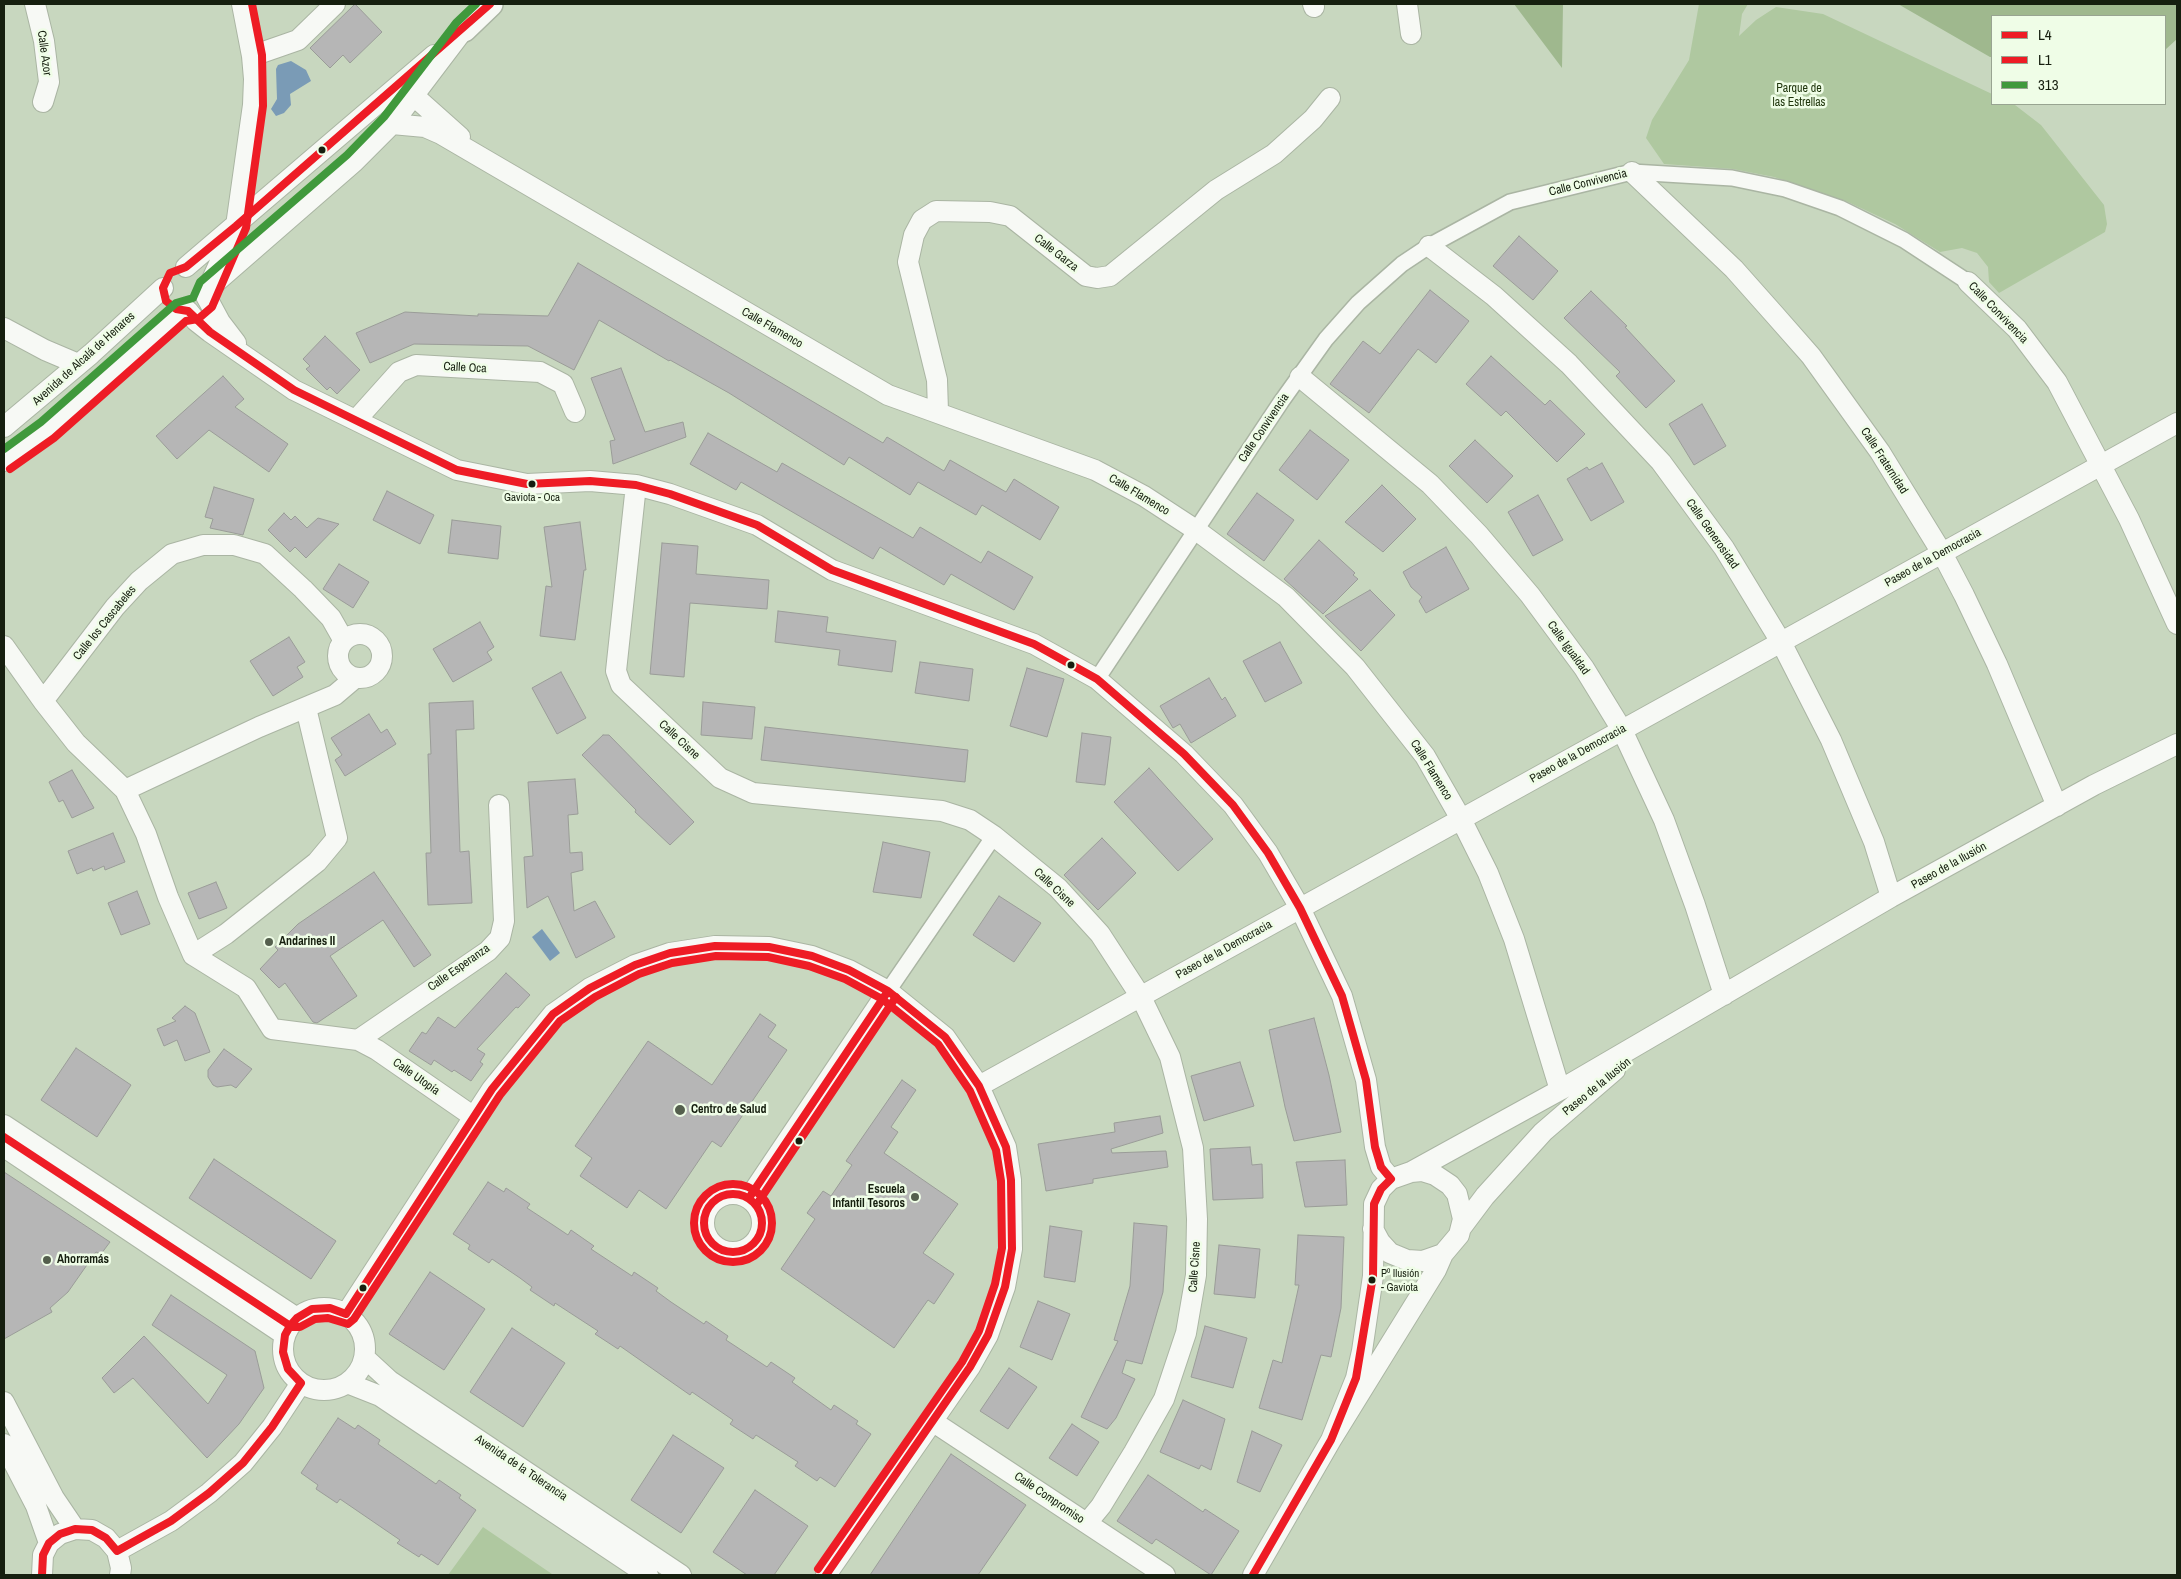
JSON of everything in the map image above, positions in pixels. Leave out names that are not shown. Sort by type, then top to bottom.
[{"type":"street","name":"Calle Azor","points":[[35,4],[44,41],[48,82],[43,102]]},
{"type":"street","points":[[252,56],[298,40],[335,4]]},
{"type":"street","points":[[490,4],[464,29],[236,226],[186,267],[170,273],[163,288],[163,295],[170,306],[185,311],[196,321],[294,390],[457,470],[526,484],[590,481],[636,485],[670,494],[757,525],[832,570],[1034,644],[1097,679],[1184,754],[1233,805],[1268,853],[1300,908],[1342,996],[1366,1080],[1375,1147],[1380,1167],[1391,1179]]},
{"type":"street","points":[[1407,4],[1412,34]]},
{"type":"street","points":[[4,461],[47,430],[185,311],[199,306],[207,293],[236,226],[253,105],[254,79],[247,9]]},
{"type":"street","points":[[207,293],[354,162],[392,124],[464,29]]},
{"type":"street","points":[[389,94],[414,96]]},
{"type":"street","name":"Calle Flamenco","points":[[414,96],[451,127],[473,152]]},
{"type":"street","name":"Calle Garza","points":[[938,411],[936,380],[908,262],[914,235],[922,220],[936,211],[990,212],[1010,216],[1086,276],[1097,278],[1110,276],[1216,190],[1274,154],[1313,119],[1330,98]]},
{"type":"street","name":"Calle Flamenco","points":[[392,124],[425,127],[473,152],[888,395],[938,411],[1095,470],[1144,496],[1196,530],[1286,597],[1356,667],[1425,756],[1461,819],[1488,873],[1514,939],[1560,1090]]},
{"type":"street","name":"Calle Convivencia","points":[[1097,679],[1326,339],[1358,303],[1402,264],[1429,246],[1510,202],[1632,172],[1732,178],[1785,189],[1840,208],[1904,240],[1968,282],[2017,328],[2057,382],[2130,519],[2177,624]]},
{"type":"street","name":"Calle Fraternidad","points":[[1632,172],[1734,269],[1811,356],[1880,452],[1942,553],[1997,664],[2057,806]]},
{"type":"street","name":"Calle Generosidad","points":[[1429,246],[1494,296],[1569,364],[1661,462],[1724,548],[1781,642],[1831,740],[1874,842],[1891,897]]},
{"type":"street","points":[[186,267],[201,274],[220,322],[246,357]]},
{"type":"street","name":"Avenida de Alcalá de Henares","points":[[4,426],[78,364],[163,288]]},
{"type":"street","points":[[4,328],[45,350],[78,364]]},
{"type":"street","name":"Calle Oca","points":[[356,420],[400,372],[416,365],[540,372],[563,384],[575,412]]},
{"type":"street","name":"Calle Igualdad","points":[[1300,378],[1430,484],[1479,535],[1530,595],[1584,668],[1622,730],[1664,820],[1695,905],[1724,995]]},
{"type":"street","name":"Paseo de la Democracia","points":[[979,1086],[2177,423]]},
{"type":"street","name":"Calle Cisne","points":[[636,485],[616,671],[621,685],[720,778],[753,793],[942,811],[970,820],[994,836],[1058,888],[1100,934],[1141,996],[1170,1057],[1193,1148],[1197,1219],[1196,1275],[1186,1333],[1164,1399],[1120,1476],[1087,1523]]},
{"type":"street","name":"Calle los Cascabeles","points":[[43,701],[115,606],[139,581],[172,554],[203,545],[234,545],[265,554],[304,589],[331,618],[344,640]]},
{"type":"street","points":[[125,790],[259,727],[335,695],[355,678],[370,676],[377,671],[382,658],[382,650],[376,640],[369,636],[357,634],[344,640],[340,647],[338,659],[345,673],[355,678]]},
{"type":"street","points":[[4,647],[43,701],[76,742],[125,790],[146,834],[168,897],[193,955],[246,988],[272,1029],[358,1040]]},
{"type":"street","points":[[193,955],[226,934],[316,862],[337,838],[306,708]]},
{"type":"street","name":"Paseo de la Ilusión","points":[[1331,1440],[1356,1378],[1362,1351],[1373,1276],[1374,1204],[1381,1189],[1391,1179],[1411,1172],[1560,1090],[1891,897],[2057,806],[2177,744]]},
{"type":"street","name":"Calle Esperanza","points":[[358,1040],[488,951],[500,938],[504,921],[500,804]]},
{"type":"street","points":[[749,1198],[994,836]]},
{"type":"street","points":[[346,1314],[492,1089],[553,1014],[590,988],[635,964],[670,953],[715,946],[769,947],[812,956],[850,970],[888,991],[945,1037],[979,1086],[1006,1147],[1012,1188],[1012,1249],[1006,1287],[988,1335],[970,1368],[826,1575]]},
{"type":"street","name":"Paseo de la Ilusión","points":[[1485,1196],[1543,1132],[1593,1087],[1617,1068],[1724,995]]},
{"type":"street","name":"Calle Utopía","points":[[358,1040],[378,1050],[474,1117]]},
{"type":"street","name":"Paseo de la Ilusión","points":[[1461,1228],[1485,1196],[1512,1153],[1547,1114],[1560,1090]]},
{"type":"street","points":[[4,1125],[297,1318]]},
{"type":"street","points":[[4,1147],[285,1335]]},
{"type":"street","name":"Paseo de la Ilusión","points":[[1253,1575],[1331,1440],[1436,1270],[1443,1254],[1459,1235],[1462,1207],[1457,1194],[1450,1185],[1435,1174],[1422,1171],[1411,1172]]},
{"type":"street","points":[[1373,1229],[1380,1242],[1390,1253],[1407,1260],[1424,1261],[1443,1254]]},
{"type":"street","points":[[330,1308],[346,1314],[358,1326],[365,1341],[365,1358],[356,1376],[347,1383],[332,1389],[316,1389],[301,1383],[288,1370],[283,1352],[285,1335],[297,1318],[312,1309],[330,1308]]},
{"type":"street","name":"Avenida de la Tolerancia","points":[[365,1358],[390,1381],[681,1575]]},
{"type":"street","points":[[117,1551],[171,1521],[209,1493],[243,1462],[272,1427],[301,1383]]},
{"type":"street","name":"Avenida de la Tolerancia","points":[[347,1383],[380,1396],[648,1575]]},
{"type":"street","points":[[4,1402],[54,1498],[75,1529]]},
{"type":"street","name":"Calle Compromiso","points":[[932,1421],[1165,1575]]},
{"type":"street","points":[[4,1444],[36,1506],[49,1543]]},
{"type":"street","points":[[42,1575],[43,1555],[49,1543],[60,1534],[75,1529],[92,1530],[106,1538],[117,1551],[121,1568],[120,1575]]},
{"type":"green space","points":[[1514,4],[1563,4],[1562,68]]},
{"type":"green space","name":"Parque de las Estrellas","points":[[1699,4],[1748,4],[1742,14],[1739,36],[1756,20],[1776,7],[1823,14],[1991,94],[1991,105],[2015,105],[2041,125],[2104,205],[2107,224],[2105,232],[1999,293],[1989,282],[1988,267],[1977,253],[1962,248],[1940,252],[1895,224],[1848,202],[1774,177],[1733,169],[1664,164],[1646,138],[1652,120],[1689,60]]},
{"type":"green space","points":[[1898,4],[2177,4],[2177,39],[2166,49],[2166,15],[1991,15],[1990,57]]},
{"type":"green space","points":[[483,1527],[552,1574],[448,1575]]},
{"type":"water","points":[[291,61],[306,70],[311,81],[290,94],[291,105],[284,113],[276,116],[271,109],[277,99],[276,69],[278,65]]},
{"type":"water","points":[[542,929],[560,953],[550,961],[532,937]]},
{"type":"building","points":[[355,4],[382,32],[350,63],[343,55],[330,68],[310,48]]},
{"type":"building","points":[[1519,236],[1558,271],[1533,300],[1493,266]]},
{"type":"building","points":[[578,263],[883,443],[887,437],[944,471],[950,460],[1006,492],[1014,479],[1059,507],[1040,540],[982,505],[976,515],[918,482],[910,495],[849,457],[844,465],[729,393],[599,320],[574,370],[528,346],[414,344],[370,363],[356,333],[405,312],[478,316],[478,314],[548,316]]},
{"type":"building","points":[[1430,290],[1469,321],[1436,363],[1418,349],[1369,413],[1330,384],[1363,341],[1380,354]]},
{"type":"building","points":[[1591,291],[1627,326],[1625,327],[1675,381],[1646,408],[1616,376],[1620,372],[1564,318]]},
{"type":"building","points":[[325,336],[360,370],[337,394],[330,387],[327,390],[306,369],[310,366],[303,359]]},
{"type":"building","points":[[1491,356],[1545,405],[1550,400],[1585,434],[1557,462],[1506,411],[1501,416],[1466,384]]},
{"type":"building","points":[[621,368],[645,432],[683,422],[686,437],[613,464],[610,441],[615,440],[591,378]]},
{"type":"building","points":[[223,376],[244,399],[235,407],[288,444],[269,472],[209,430],[177,459],[156,436]]},
{"type":"building","points":[[1702,404],[1726,446],[1694,465],[1669,424]]},
{"type":"building","points":[[1310,430],[1349,460],[1317,500],[1279,470]]},
{"type":"building","points":[[708,433],[777,472],[782,463],[913,538],[920,527],[981,563],[988,551],[1033,577],[1014,610],[951,574],[944,585],[880,547],[873,559],[741,482],[736,490],[690,464]]},
{"type":"building","points":[[1475,440],[1513,476],[1487,503],[1449,466]]},
{"type":"building","points":[[1602,463],[1624,502],[1591,521],[1567,479],[1587,467],[1589,470]]},
{"type":"building","points":[[1382,485],[1416,519],[1383,552],[1345,522]]},
{"type":"building","points":[[214,487],[254,499],[243,535],[210,528],[213,519],[205,517]]},
{"type":"building","points":[[387,491],[434,515],[420,544],[373,520]]},
{"type":"building","points":[[1257,493],[1294,520],[1264,561],[1227,534]]},
{"type":"building","points":[[1538,495],[1563,540],[1533,556],[1508,512]]},
{"type":"building","points":[[284,513],[291,520],[295,516],[307,528],[318,518],[339,524],[306,558],[295,547],[290,552],[268,530]]},
{"type":"building","points":[[452,520],[501,526],[498,559],[448,553]]},
{"type":"building","points":[[580,522],[586,570],[584,570],[575,640],[540,636],[546,586],[552,587],[544,527]]},
{"type":"building","points":[[1319,540],[1355,573],[1353,575],[1358,579],[1323,614],[1284,579]]},
{"type":"building","points":[[662,543],[698,546],[696,574],[769,580],[767,609],[690,603],[684,677],[650,674]]},
{"type":"building","points":[[1446,547],[1469,589],[1426,613],[1419,601],[1422,597],[1411,587],[1403,572]]},
{"type":"building","points":[[339,564],[369,582],[353,608],[323,589]]},
{"type":"building","points":[[1370,590],[1395,615],[1361,651],[1325,616]]},
{"type":"building","points":[[778,611],[828,617],[826,632],[896,641],[892,672],[838,665],[840,650],[775,642]]},
{"type":"building","points":[[480,622],[494,647],[487,652],[492,660],[453,682],[433,649]]},
{"type":"building","points":[[289,637],[305,662],[297,667],[303,677],[273,696],[250,661]]},
{"type":"building","points":[[1280,642],[1302,683],[1265,702],[1243,661]]},
{"type":"building","points":[[920,662],[973,669],[969,701],[915,693]]},
{"type":"building","points":[[1027,668],[1064,679],[1047,737],[1010,726]]},
{"type":"building","points":[[561,672],[586,718],[557,734],[532,688]]},
{"type":"building","points":[[1209,678],[1222,700],[1225,697],[1236,716],[1191,743],[1180,724],[1173,728],[1160,706]]},
{"type":"building","points":[[473,701],[474,729],[456,730],[460,852],[469,851],[472,903],[428,905],[426,853],[431,853],[428,754],[431,754],[429,703]]},
{"type":"building","points":[[703,702],[755,707],[752,739],[701,735]]},
{"type":"building","points":[[369,714],[381,733],[387,729],[396,744],[345,776],[335,760],[342,755],[331,738]]},
{"type":"building","points":[[765,727],[968,750],[965,782],[761,760]]},
{"type":"building","points":[[1082,733],[1111,737],[1105,785],[1076,782]]},
{"type":"building","points":[[603,735],[609,735],[694,822],[670,845],[635,812],[636,810],[582,755]]},
{"type":"building","points":[[1149,768],[1213,839],[1178,871],[1114,802]]},
{"type":"building","points":[[72,770],[94,808],[72,818],[63,800],[59,802],[49,782]]},
{"type":"building","points":[[575,779],[578,814],[568,815],[570,853],[582,852],[583,870],[571,873],[574,911],[595,901],[615,937],[576,958],[548,896],[527,908],[524,857],[533,856],[528,782]]},
{"type":"building","points":[[113,833],[125,862],[105,870],[104,866],[93,871],[92,868],[77,874],[68,851]]},
{"type":"building","points":[[1102,838],[1136,873],[1098,910],[1064,875]]},
{"type":"building","points":[[883,842],[930,852],[921,898],[873,892]]},
{"type":"building","points":[[374,872],[431,955],[414,967],[383,920],[330,956],[357,996],[317,1023],[313,1022],[285,983],[279,988],[260,969],[278,950],[275,947],[298,924]]},
{"type":"building","points":[[216,882],[227,908],[199,919],[188,893]]},
{"type":"building","points":[[137,891],[150,924],[121,935],[108,903]]},
{"type":"building","points":[[999,896],[1041,923],[1014,962],[973,935]]},
{"type":"building","points":[[506,973],[530,995],[518,1008],[516,1007],[477,1049],[485,1054],[480,1062],[483,1064],[471,1081],[454,1070],[452,1072],[434,1060],[431,1065],[409,1051],[422,1032],[426,1034],[438,1017],[455,1028]]},
{"type":"building","points":[[185,1006],[195,1013],[210,1052],[185,1061],[177,1040],[164,1046],[157,1029],[176,1021],[172,1018]]},
{"type":"building","name":"Centro de Salud","points":[[760,1014],[776,1025],[768,1037],[787,1050],[721,1147],[712,1141],[666,1209],[639,1190],[627,1208],[580,1176],[592,1158],[575,1146],[648,1041],[712,1085]]},
{"type":"building","points":[[1314,1018],[1341,1132],[1294,1141],[1269,1030]]},
{"type":"building","points":[[76,1048],[131,1085],[97,1137],[41,1100]]},
{"type":"building","points":[[224,1049],[252,1069],[236,1088],[231,1085],[217,1087],[213,1085],[208,1077],[208,1070]]},
{"type":"building","points":[[1240,1062],[1254,1106],[1204,1121],[1191,1076]]},
{"type":"building","points":[[902,1080],[916,1090],[891,1127],[898,1132],[884,1153],[958,1204],[923,1253],[954,1274],[934,1304],[928,1300],[894,1348],[781,1269],[815,1219],[807,1213],[823,1191],[831,1196],[852,1165],[846,1161]]},
{"type":"building","points":[[1160,1116],[1163,1133],[1111,1149],[1112,1153],[1166,1151],[1168,1167],[1093,1179],[1093,1183],[1046,1191],[1038,1144],[1115,1132],[1114,1123]]},
{"type":"building","points":[[1250,1147],[1252,1165],[1262,1164],[1263,1198],[1213,1200],[1210,1149]]},
{"type":"building","points":[[214,1159],[336,1241],[311,1279],[189,1198]]},
{"type":"building","points":[[1345,1160],[1347,1205],[1305,1207],[1296,1162]]},
{"type":"building","name":"Ahorramás","points":[[4,1172],[110,1242],[101,1254],[96,1252],[68,1292],[50,1308],[52,1312],[4,1339]]},
{"type":"building","points":[[488,1182],[504,1192],[506,1188],[530,1204],[527,1208],[568,1235],[571,1230],[594,1246],[591,1249],[632,1276],[634,1272],[658,1288],[656,1291],[671,1302],[704,1324],[706,1321],[728,1336],[726,1340],[767,1367],[771,1362],[795,1378],[792,1382],[831,1410],[834,1405],[858,1421],[856,1424],[871,1434],[835,1487],[820,1477],[817,1481],[795,1466],[798,1462],[756,1435],[753,1439],[730,1424],[733,1420],[692,1392],[690,1395],[620,1346],[618,1349],[595,1334],[598,1331],[555,1303],[554,1306],[530,1290],[532,1287],[492,1259],[489,1263],[468,1249],[470,1245],[453,1234]]},
{"type":"building","points":[[1134,1223],[1167,1226],[1163,1292],[1142,1364],[1126,1360],[1122,1373],[1135,1379],[1116,1418],[1107,1429],[1081,1417],[1118,1341],[1114,1340],[1130,1286]]},
{"type":"building","points":[[1050,1226],[1082,1231],[1075,1282],[1044,1277]]},
{"type":"building","points":[[1298,1235],[1344,1237],[1341,1308],[1331,1357],[1321,1355],[1302,1420],[1259,1408],[1273,1360],[1282,1363],[1299,1285],[1295,1285]]},
{"type":"building","points":[[1219,1245],[1260,1249],[1255,1298],[1214,1294]]},
{"type":"building","points":[[430,1272],[485,1309],[444,1370],[389,1334]]},
{"type":"building","points":[[171,1295],[255,1351],[264,1388],[239,1424],[207,1458],[133,1378],[114,1393],[102,1378],[144,1336],[208,1404],[227,1375],[152,1325]]},
{"type":"building","points":[[1038,1301],[1070,1314],[1052,1360],[1020,1347]]},
{"type":"building","points":[[1205,1326],[1247,1338],[1233,1388],[1191,1377]]},
{"type":"building","points":[[512,1328],[565,1363],[523,1427],[470,1392]]},
{"type":"building","points":[[1009,1368],[1037,1387],[1008,1429],[980,1411]]},
{"type":"building","points":[[1183,1400],[1225,1419],[1211,1470],[1201,1465],[1199,1469],[1160,1452]]},
{"type":"building","points":[[338,1418],[355,1429],[358,1425],[380,1440],[378,1444],[436,1484],[439,1480],[461,1495],[459,1498],[476,1510],[438,1565],[421,1554],[419,1557],[397,1543],[400,1540],[340,1499],[337,1503],[316,1489],[318,1485],[301,1473]]},
{"type":"building","points":[[1072,1424],[1099,1442],[1077,1476],[1049,1458]]},
{"type":"building","points":[[1252,1431],[1282,1445],[1260,1492],[1237,1482]]},
{"type":"building","points":[[673,1435],[724,1468],[681,1533],[631,1500]]},
{"type":"building","points":[[951,1454],[1026,1505],[978,1575],[870,1575]]},
{"type":"building","points":[[1148,1475],[1203,1512],[1205,1509],[1239,1531],[1211,1575],[1156,1539],[1152,1544],[1117,1521]]},
{"type":"building","points":[[755,1490],[808,1526],[774,1575],[747,1575],[713,1552]]},
{"type":"transit line","name":"L1","points":[[10,469],[54,438],[186,321],[198,319],[212,307],[246,228],[263,106],[262,55],[252,4]]},
{"type":"transit line","name":"313","points":[[4,449],[41,422],[176,303],[193,298],[200,282],[347,155],[384,117],[456,23],[476,4]]},
{"type":"transit line","name":"L4","points":[[490,4],[236,226],[186,267],[170,273],[163,288],[166,301],[176,309],[188,311],[210,332],[294,390],[457,470],[527,484],[590,481],[636,485],[670,494],[757,525],[832,570],[1034,644],[1097,679],[1184,754],[1233,805],[1268,853],[1300,908],[1342,996],[1366,1080],[1375,1147],[1381,1167],[1391,1179],[1381,1189],[1374,1204],[1373,1276],[1356,1378],[1331,1440],[1253,1575]]},
{"type":"transit line","name":"L4","points":[[42,1575],[43,1555],[49,1543],[60,1534],[75,1529],[92,1530],[106,1538],[117,1551],[171,1521],[209,1493],[243,1463],[272,1427],[301,1383],[288,1369],[283,1352],[285,1335],[290,1326],[297,1318],[312,1309],[330,1308],[346,1314],[492,1089],[553,1014],[590,988],[635,965],[670,953],[715,946],[769,947],[812,956],[849,970],[888,991],[945,1037],[979,1086],[1006,1147],[1011,1180],[1012,1249],[1005,1287],[988,1335],[970,1367],[826,1575]]},
{"type":"transit line","name":"L1","points":[[4,1137],[292,1327],[300,1327],[315,1319],[328,1318],[348,1324],[354,1319],[500,1095],[560,1021],[595,997],[639,974],[672,963],[716,956],[768,957],[809,966],[845,979],[882,999],[938,1044],[970,1091],[996,1150],[1001,1181],[1002,1248],[995,1284],[979,1331],[962,1362],[818,1569]]},
{"type":"transit line","name":"L4","points":[[749,1198],[888,991]]},
{"type":"transit line","name":"L1","points":[[757,1204],[896,997]]},
{"type":"transit line","name":"L1","points":[[733,1184],[748,1187],[761,1195],[769,1208],[772,1223],[769,1238],[761,1251],[748,1259],[733,1262],[718,1259],[705,1251],[697,1238],[694,1223],[697,1208],[705,1195],[718,1187],[733,1184]]},
{"type":"transit line","name":"L4","points":[[727,1194],[739,1194],[754,1202],[762,1217],[762,1223],[762,1229],[754,1244],[739,1252],[727,1252],[712,1244],[704,1229],[704,1217],[712,1202],[727,1194]]},
{"type":"place","name":"Gaviota - Oca","points":[[532,484]]},
{"type":"place","name":"Andarines II","points":[[269,942]]},
{"type":"place","name":"Centro de Salud","points":[[680,1110]]},
{"type":"place","name":"Escuela Infantil Tesoros","points":[[915,1197]]},
{"type":"place","name":"Ahorramás","points":[[47,1260]]},
{"type":"place","name":"Pº Ilusión - Gaviota","points":[[1372,1280]]}]
